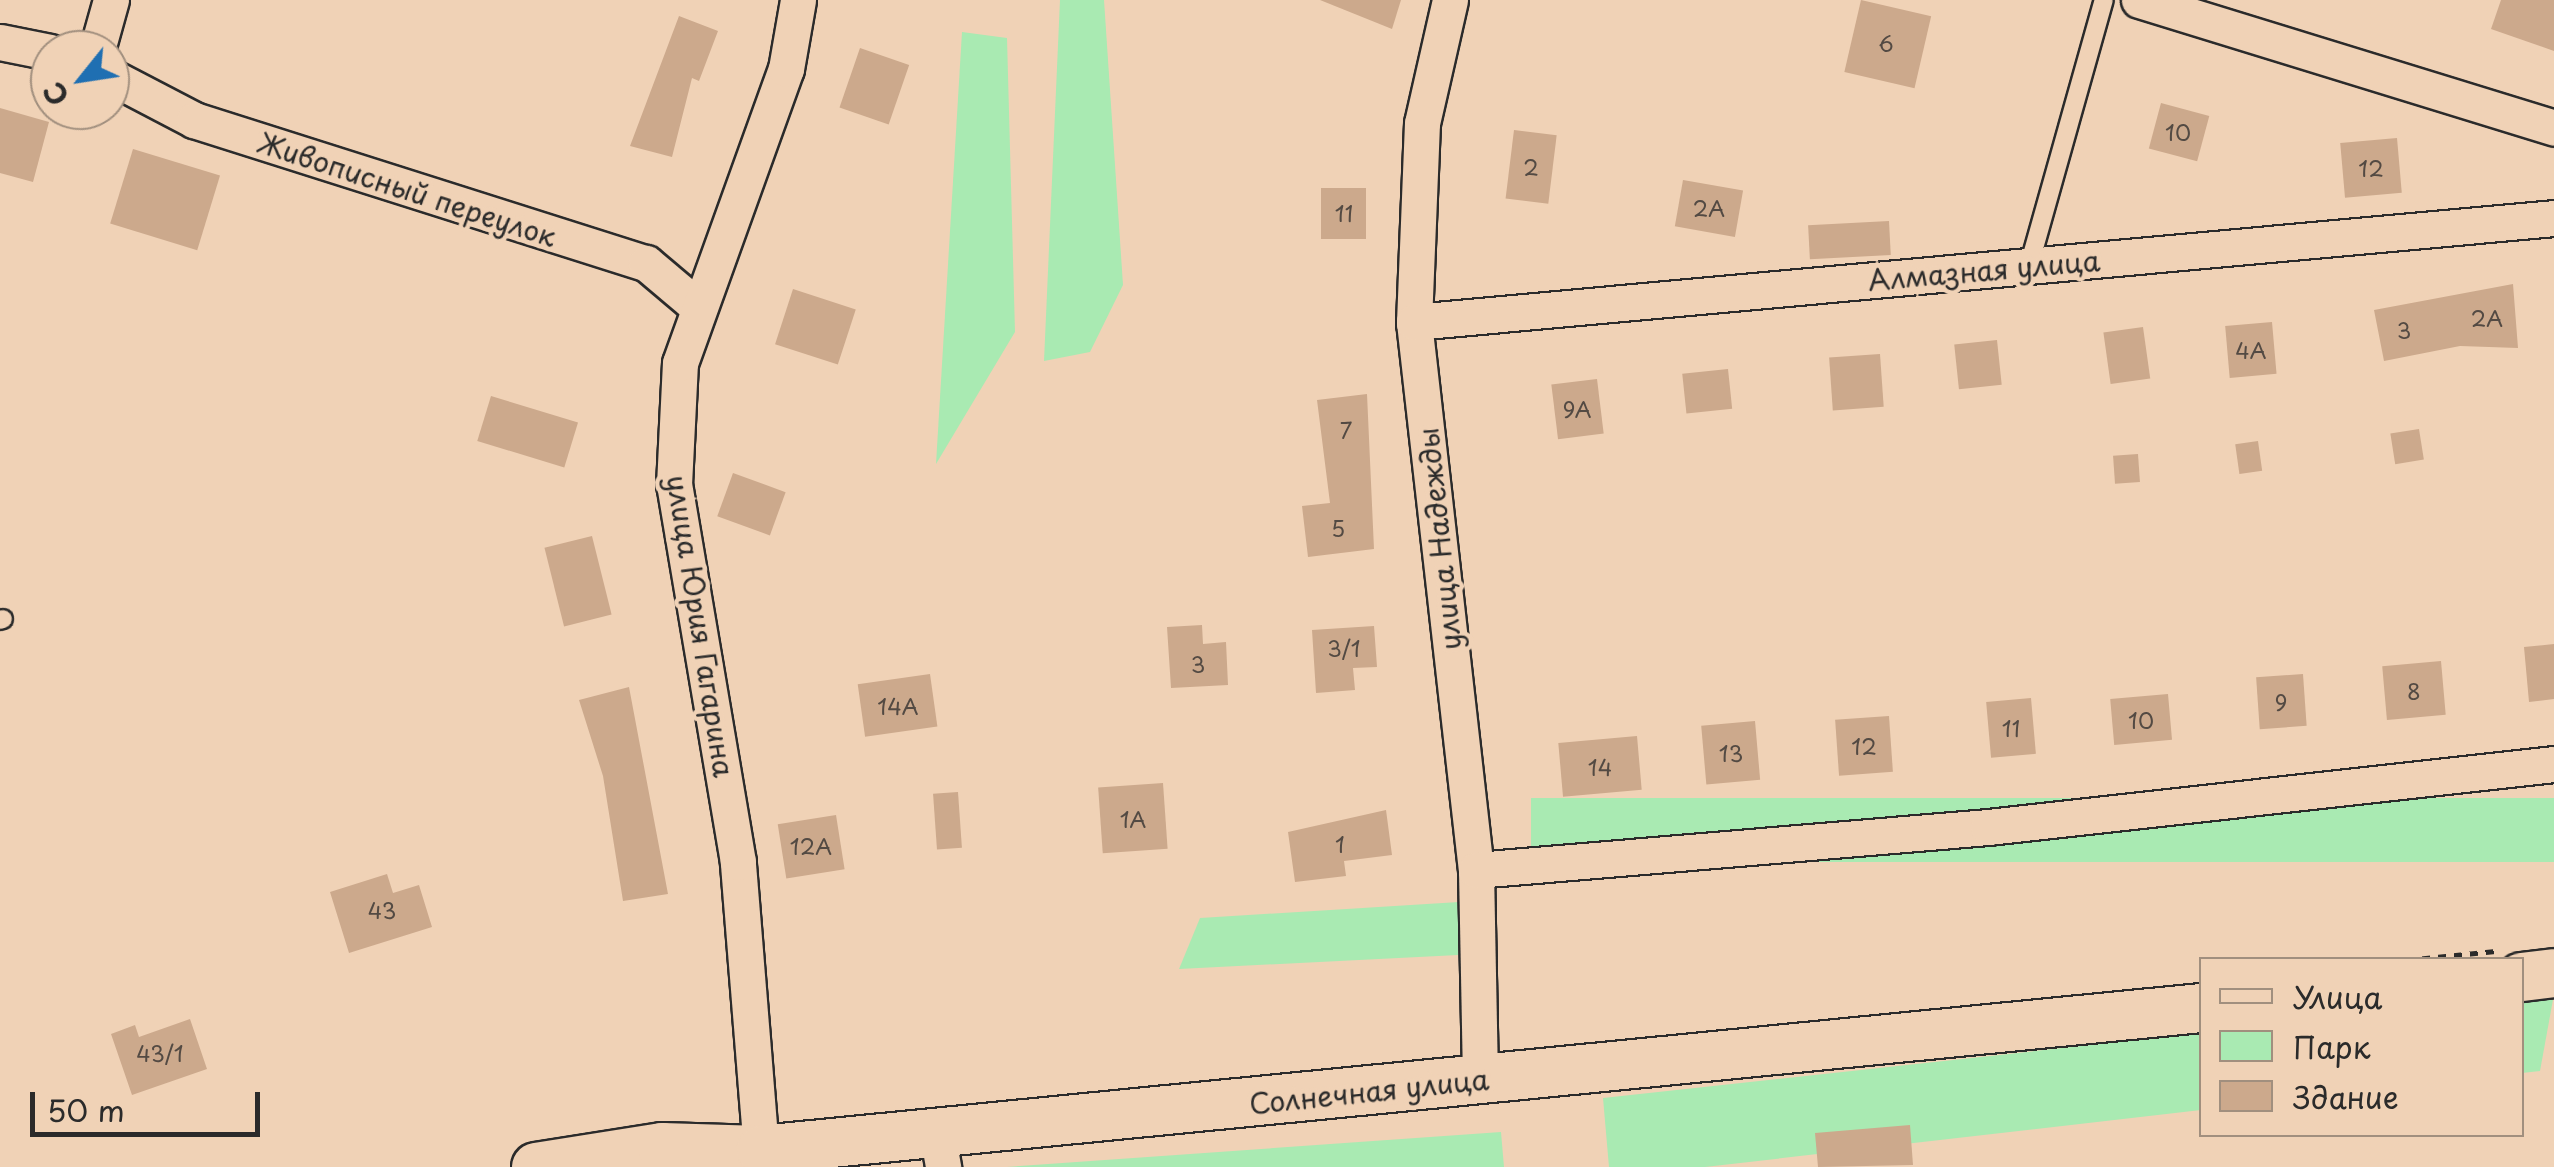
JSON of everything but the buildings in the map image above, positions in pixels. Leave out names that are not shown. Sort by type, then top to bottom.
[{"type":"street","points":[[103,30],[111,0]]},
{"type":"street","name":"улица Юрия Гагарина","points":[[762,1150],[738,862],[674,485],[680,363],[786,69],[798,0]]},
{"type":"street","name":"улица Надежды","points":[[1450,0],[1422,123],[1414,322],[1476,870],[1480,1080]]},
{"type":"street","points":[[2139,0],[2554,128]]},
{"type":"street","points":[[0,42],[30,48]]},
{"type":"street","name":"Живописный переулок","points":[[130,86],[194,120],[646,263],[698,308]]},
{"type":"street","name":"Алмазная улица","points":[[1414,322],[2554,218]]},
{"type":"street","points":[[1476,870],[1988,827],[2554,764]]},
{"type":"street","name":"Солнечная улица","points":[[536,1167],[662,1148],[940,1150],[1480,1080],[2199,1008]]},
{"type":"lane","points":[[2029,266],[2104,0]]},
{"type":"green space","points":[[1060,0],[1104,0],[1123,285],[1090,352],[1044,361]]},
{"type":"green space","points":[[962,32],[1007,38],[1015,332],[936,464]]},
{"type":"green space","points":[[1531,798],[2554,798],[2554,862],[1531,862]]},
{"type":"green space","points":[[1459,902],[1458,955],[1179,969],[1200,918]]},
{"type":"green space","points":[[2554,994],[2540,1071],[2524,1073],[2524,997]]},
{"type":"green space","points":[[2199,1033],[2199,1110],[1705,1167],[1609,1167],[1603,1098]]},
{"type":"green space","points":[[1501,1132],[1504,1167],[1007,1167]]}]
